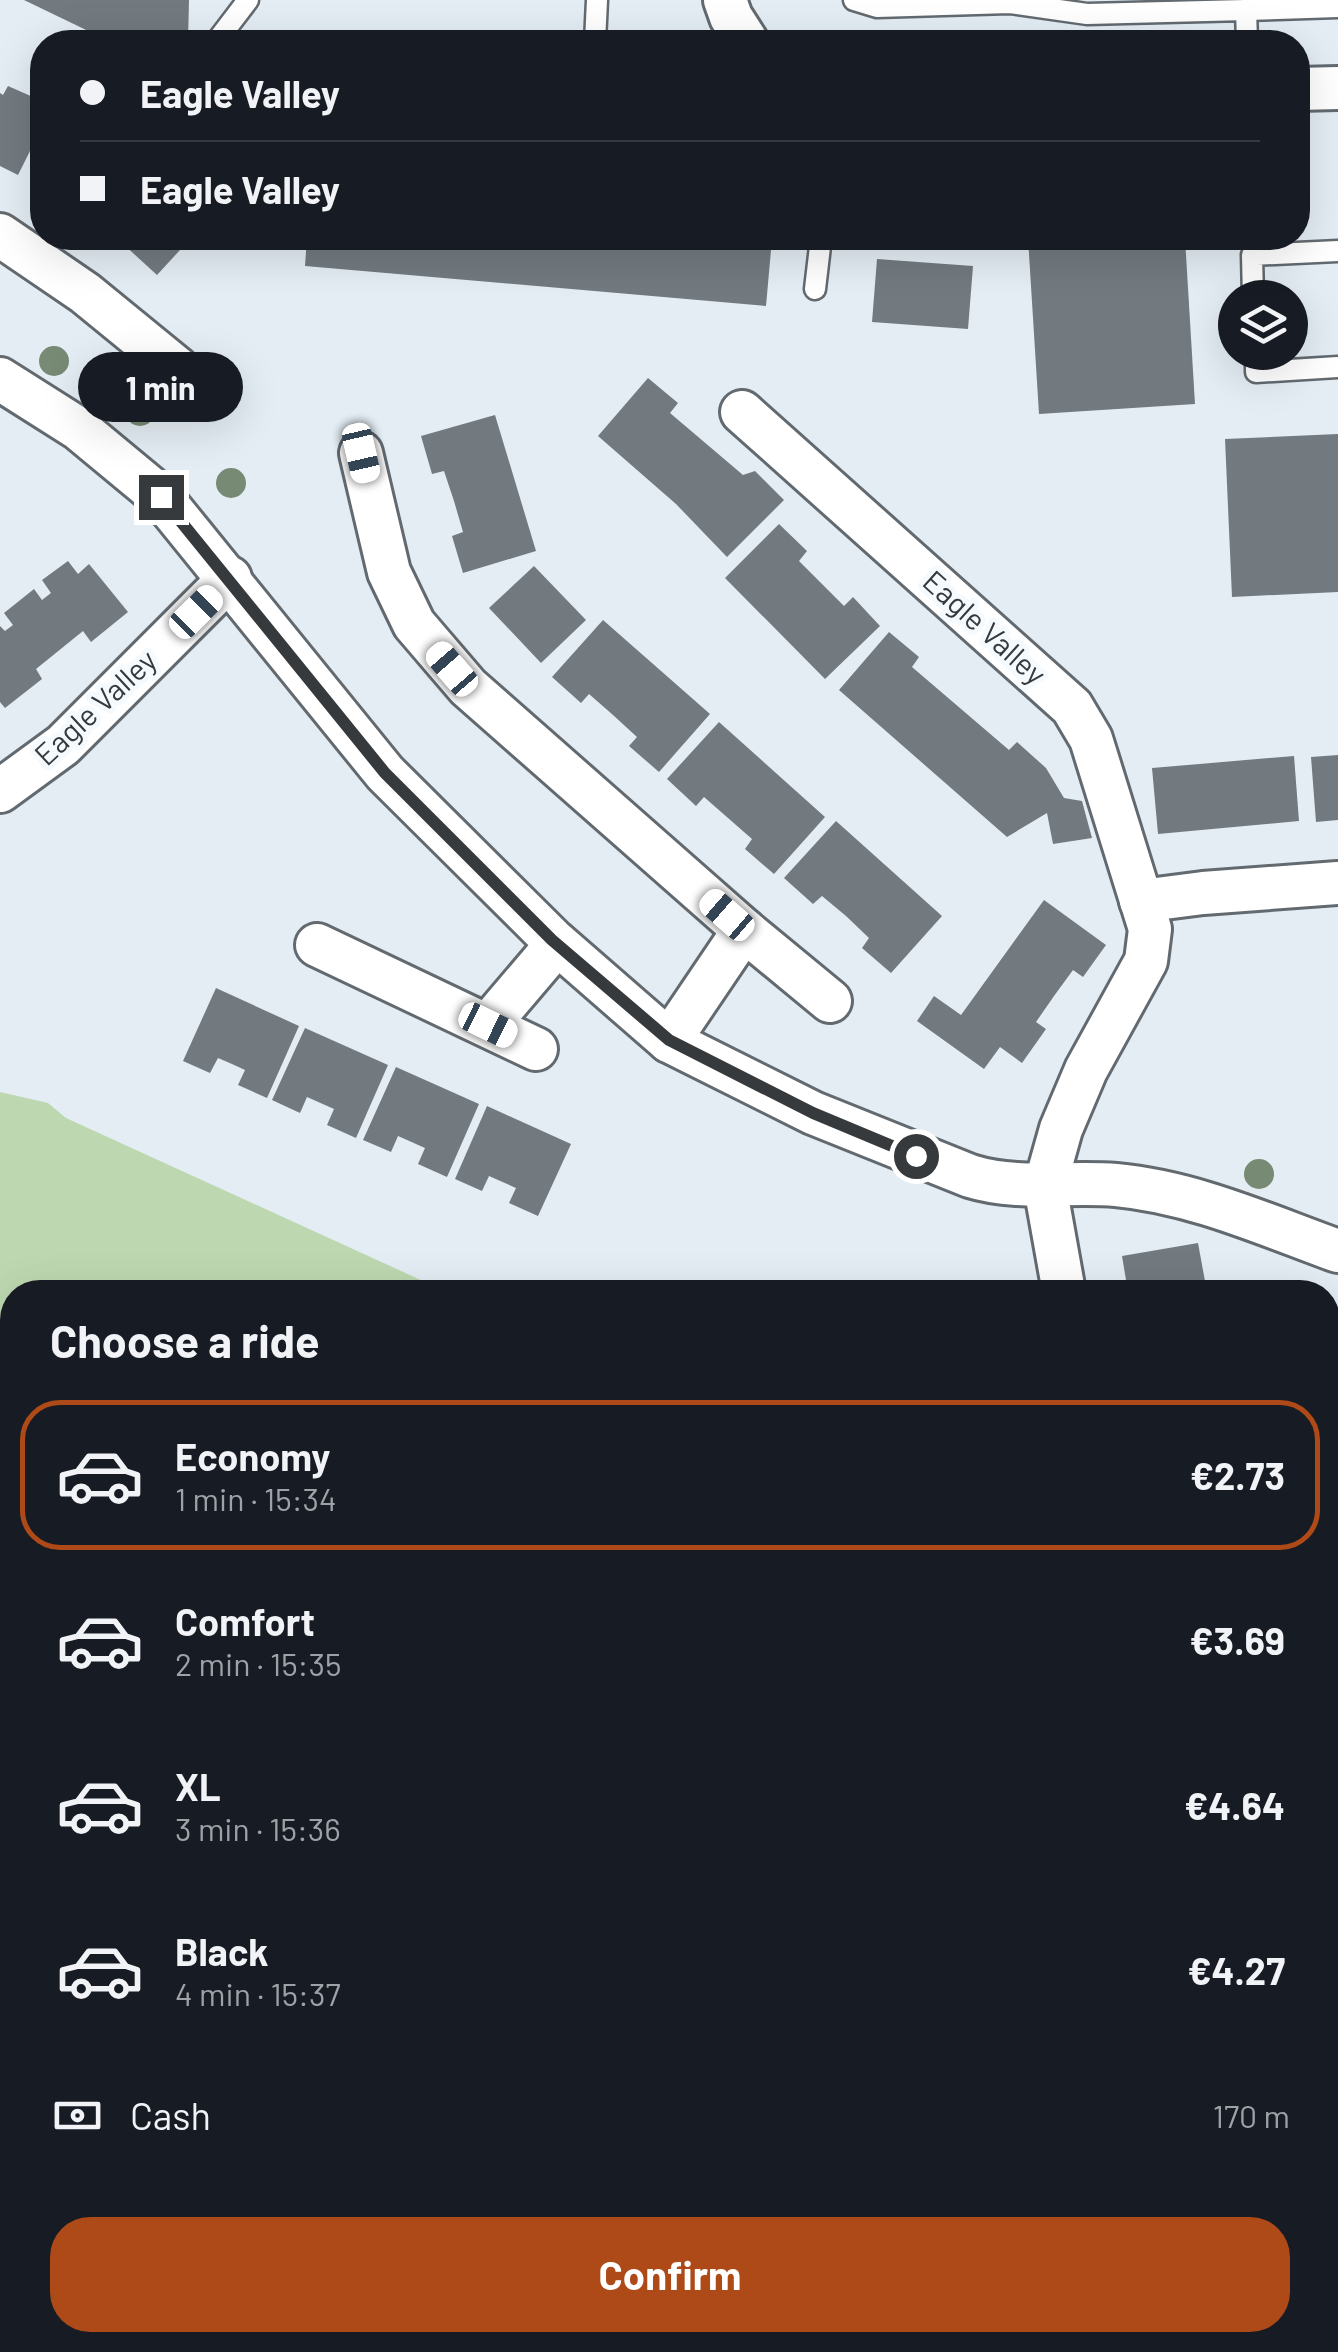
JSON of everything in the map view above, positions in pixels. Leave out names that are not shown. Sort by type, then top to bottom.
[{"type":"street","points":[[725,0],[740,30]]},
{"type":"street","points":[[1310,89],[1338,88]]},
{"type":"street","points":[[0,235],[85,293],[178,370]]},
{"type":"street","points":[[0,379],[78,429],[161,497],[385,773],[556,944],[669,1040],[813,1113],[992,1183],[1115,1185],[1174,1195],[1338,1251]]},
{"type":"street","name":"Eagle Valley","points":[[742,412],[1072,708],[1091,738],[1150,929],[1146,960],[1086,1070],[1061,1130],[1045,1186],[1062,1280]]},
{"type":"street","points":[[361,453],[390,572],[414,624],[468,687],[744,930],[830,1000]]},
{"type":"street","name":"Eagle Valley","points":[[0,791],[63,746],[230,578]]},
{"type":"street","points":[[1140,902],[1338,883]]},
{"type":"street","points":[[669,1040],[744,930]]},
{"type":"street","points":[[488,1025],[556,944]]},
{"type":"street","points":[[317,945],[536,1049]]},
{"type":"lane","points":[[225,30],[248,0]]},
{"type":"lane","points":[[596,30],[597,0]]},
{"type":"lane","points":[[854,0],[877,7],[1010,3],[1087,14],[1338,7]]},
{"type":"lane","points":[[1246,10],[1246,30]]},
{"type":"lane","points":[[814,289],[819,250]]},
{"type":"lane","points":[[1253,280],[1252,256],[1338,251]]},
{"type":"lane","points":[[1308,369],[1338,367]]},
{"type":"lane","points":[[1256,370],[1289,370]]},
{"type":"green space","points":[[0,1092],[48,1103],[66,1118],[421,1280],[0,1280]]},
{"type":"building","points":[[24,0],[189,0],[188,30],[86,30]]},
{"type":"building","points":[[8,86],[30,96],[30,151],[18,175],[0,166],[0,93],[3,95]]},
{"type":"building","points":[[130,250],[180,250],[157,275]]},
{"type":"building","points":[[306,250],[771,250],[766,306],[305,266]]},
{"type":"building","points":[[1029,250],[1186,250],[1195,404],[1039,414]]},
{"type":"building","points":[[877,259],[973,266],[968,329],[872,322]]},
{"type":"building","points":[[648,378],[678,403],[670,413],[743,475],[755,471],[784,500],[727,557],[676,504],[598,436]]},
{"type":"building","points":[[495,415],[536,551],[463,573],[452,536],[463,532],[454,501],[444,471],[432,474],[421,436]]},
{"type":"building","points":[[1338,434],[1338,592],[1232,597],[1225,439]]},
{"type":"building","points":[[779,524],[807,551],[799,561],[844,606],[853,597],[880,626],[825,679],[725,578]]},
{"type":"building","points":[[68,561],[78,574],[89,564],[128,612],[91,642],[83,631],[36,669],[42,679],[5,708],[0,702],[0,626],[5,631],[13,625],[4,613],[34,589],[42,600],[51,593],[42,580]]},
{"type":"building","points":[[534,566],[586,620],[541,663],[489,608]]},
{"type":"building","points":[[603,620],[710,714],[659,772],[629,746],[637,737],[613,715],[589,694],[581,703],[552,677]]},
{"type":"building","points":[[889,632],[919,657],[912,667],[1009,750],[1017,742],[1046,768],[1064,798],[1082,801],[1092,838],[1053,844],[1047,813],[1007,837],[839,690]]},
{"type":"building","points":[[719,722],[825,817],[774,874],[745,849],[752,839],[704,797],[696,806],[667,779]]},
{"type":"building","points":[[1338,755],[1338,820],[1316,822],[1311,757]]},
{"type":"building","points":[[1294,756],[1299,821],[1158,834],[1152,768]]},
{"type":"building","points":[[836,821],[942,916],[891,973],[862,948],[869,938],[846,916],[822,896],[813,904],[784,878]]},
{"type":"building","points":[[1044,900],[1106,945],[1083,977],[1073,970],[1054,996],[1036,1022],[1046,1029],[1022,1063],[1000,1047],[984,1069],[917,1021],[934,996],[961,1015]]},
{"type":"building","points":[[216,988],[299,1026],[267,1098],[238,1085],[245,1070],[232,1064],[218,1058],[210,1073],[183,1061]]},
{"type":"building","points":[[305,1028],[388,1065],[356,1138],[327,1125],[334,1109],[307,1097],[300,1113],[272,1100]]},
{"type":"building","points":[[396,1067],[479,1104],[447,1177],[418,1164],[425,1148],[398,1136],[391,1152],[363,1140]]},
{"type":"building","points":[[487,1106],[571,1144],[538,1216],[509,1203],[516,1188],[489,1176],[482,1191],[455,1179]]},
{"type":"building","points":[[1198,1243],[1205,1280],[1126,1280],[1122,1256]]},
{"type":"route","points":[[161,497],[385,773],[552,940],[669,1040],[813,1113],[916,1156]]}]
